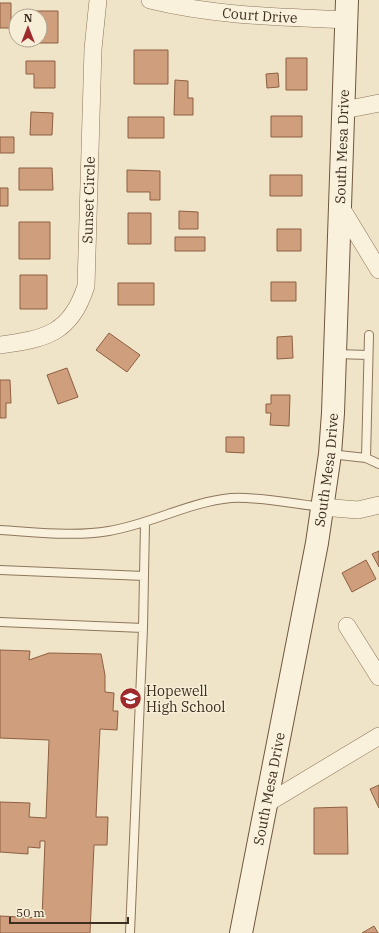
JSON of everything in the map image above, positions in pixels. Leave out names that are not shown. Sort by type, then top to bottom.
[{"type":"main road","name":"South Mesa Drive","points":[[241,933],[322,507],[330,454],[347,10]]},
{"type":"street","name":"Sunset Circle","points":[[0,344],[34,341],[49,335],[63,325],[74,314],[86,286],[93,49],[98,0]]},
{"type":"street","name":"Court Drive","points":[[150,0],[217,13],[347,10]]},
{"type":"street","points":[[344,110],[379,103]]},
{"type":"street","points":[[340,206],[379,270]]},
{"type":"street","points":[[322,507],[358,510],[379,505]]},
{"type":"street","points":[[347,626],[379,677]]},
{"type":"street","points":[[266,804],[379,736]]},
{"type":"lane","points":[[366,458],[369,335]]},
{"type":"lane","points":[[335,354],[368,355]]},
{"type":"lane","points":[[330,454],[366,458],[379,464]]},
{"type":"lane","points":[[0,530],[84,533],[108,532],[145,523],[210,501],[232,498],[322,507]]},
{"type":"lane","points":[[130,933],[143,628],[145,523]]},
{"type":"lane","points":[[0,570],[144,576]]},
{"type":"lane","points":[[0,622],[143,628]]},
{"type":"building","points":[[0,3],[11,3],[11,8],[8,8],[8,28],[0,28]]},
{"type":"building","points":[[48,11],[58,11],[58,43],[48,43]]},
{"type":"building","points":[[134,50],[168,50],[168,84],[134,84]]},
{"type":"building","points":[[286,58],[307,58],[307,90],[286,90]]},
{"type":"building","points":[[26,61],[55,61],[55,88],[34,88],[34,74],[26,74]]},
{"type":"building","points":[[278,73],[279,87],[267,88],[266,74]]},
{"type":"building","points":[[175,80],[188,81],[188,98],[193,98],[193,115],[174,115]]},
{"type":"building","points":[[31,112],[53,113],[52,135],[30,135]]},
{"type":"building","points":[[271,116],[302,116],[302,137],[271,137]]},
{"type":"building","points":[[128,117],[164,117],[164,138],[128,138]]},
{"type":"building","points":[[0,137],[14,137],[14,153],[0,153]]},
{"type":"building","points":[[19,168],[52,168],[53,190],[19,190]]},
{"type":"building","points":[[127,170],[160,171],[160,200],[150,200],[150,192],[127,192]]},
{"type":"building","points":[[270,175],[302,175],[302,196],[270,196]]},
{"type":"building","points":[[0,188],[8,188],[8,206],[0,206]]},
{"type":"building","points":[[179,211],[198,212],[198,229],[179,229]]},
{"type":"building","points":[[128,213],[151,213],[151,244],[128,244]]},
{"type":"building","points":[[19,222],[50,222],[50,259],[19,259]]},
{"type":"building","points":[[277,229],[301,229],[301,251],[277,251]]},
{"type":"building","points":[[175,237],[205,237],[205,251],[175,251]]},
{"type":"building","points":[[20,275],[47,275],[47,309],[20,309]]},
{"type":"building","points":[[271,282],[296,282],[296,301],[271,301]]},
{"type":"building","points":[[118,283],[154,283],[154,305],[118,305]]},
{"type":"building","points":[[109,333],[140,355],[127,372],[96,350]]},
{"type":"building","points":[[292,336],[293,358],[277,359],[277,337]]},
{"type":"building","points":[[67,368],[78,397],[58,404],[47,375]]},
{"type":"building","points":[[0,380],[10,380],[11,403],[6,403],[6,418],[0,418]]},
{"type":"building","points":[[271,395],[290,395],[289,426],[270,425],[271,413],[266,413],[266,404],[271,404]]},
{"type":"building","points":[[226,437],[244,437],[244,453],[226,452]]},
{"type":"building","points":[[379,551],[379,567],[372,554]]},
{"type":"building","points":[[366,560],[376,579],[352,592],[342,573]]},
{"type":"building","points":[[0,650],[30,651],[29,660],[49,653],[101,654],[105,675],[105,692],[114,693],[113,711],[118,711],[117,730],[100,729],[96,817],[108,817],[107,845],[94,845],[90,933],[0,933],[0,916],[42,918],[45,841],[40,841],[40,848],[28,847],[28,854],[0,852],[0,802],[30,803],[29,817],[46,818],[49,740],[0,738]]},
{"type":"building","points":[[379,785],[379,808],[370,789]]},
{"type":"building","points":[[347,807],[348,854],[314,854],[314,808]]},
{"type":"building","points":[[374,926],[378,933],[362,933]]},
{"type":"place","name":"Hopewell High School","points":[[130,699]]}]
